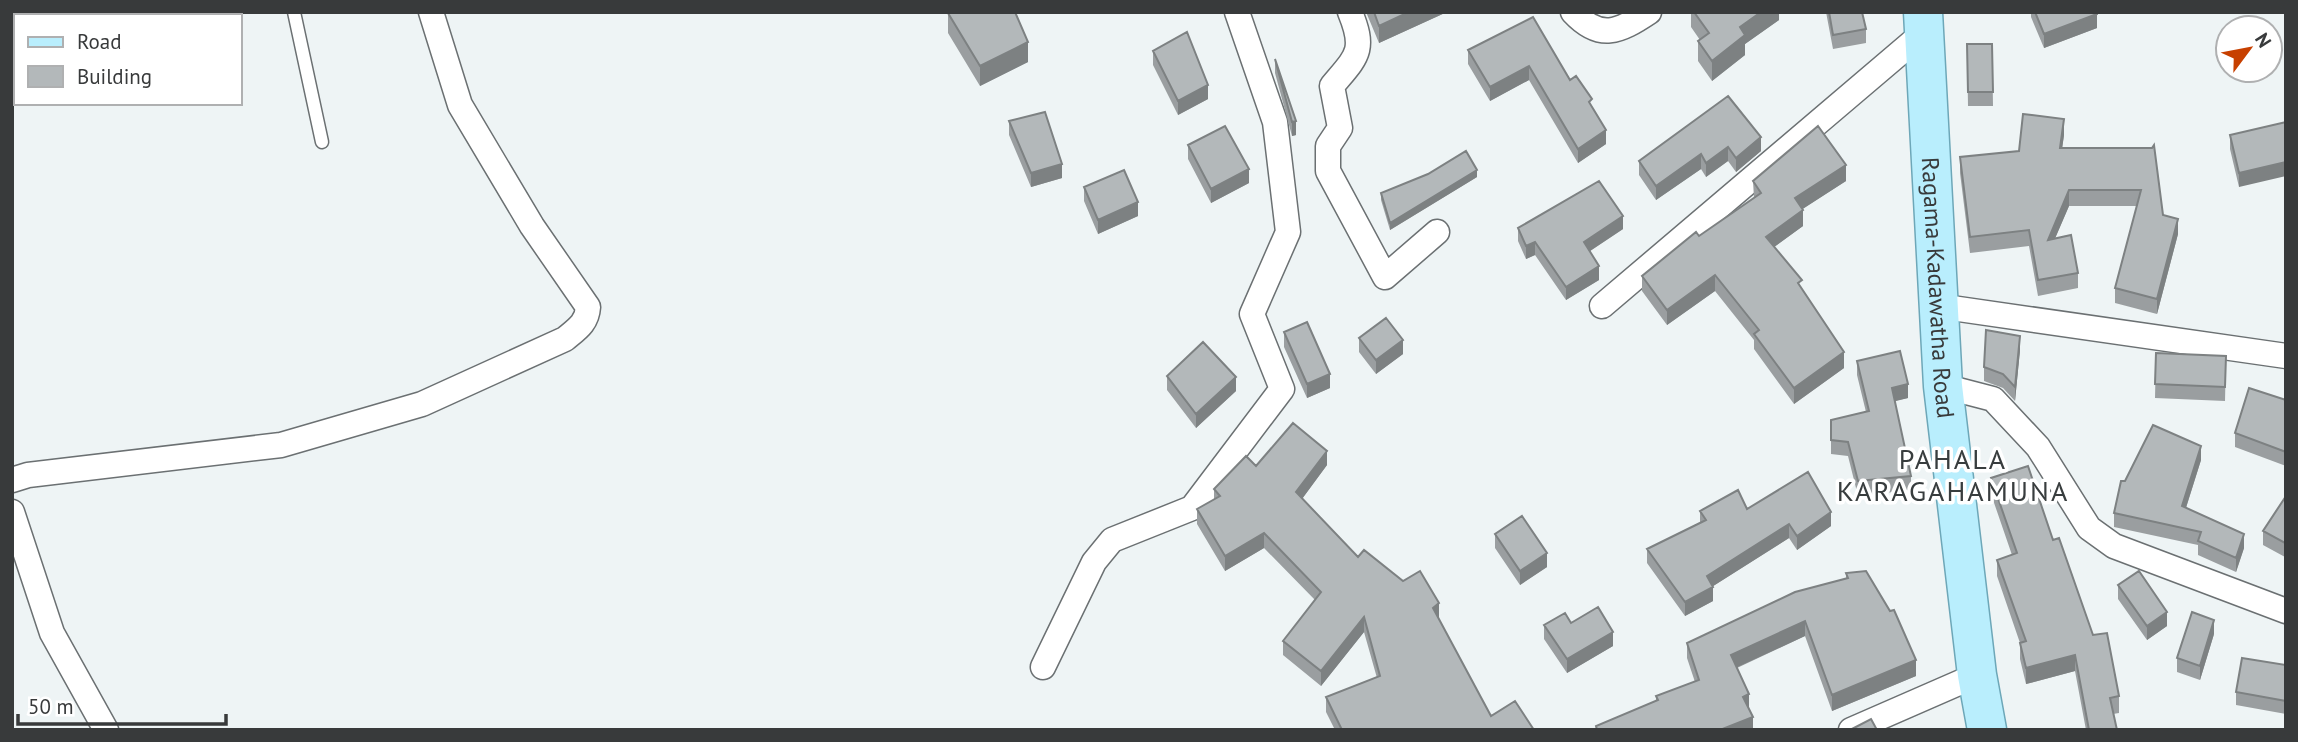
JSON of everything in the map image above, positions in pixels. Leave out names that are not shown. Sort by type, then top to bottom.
[{"type":"main road","name":"Ragama-Kadawatha Road","points":[[1923,23],[1943,386],[1977,675],[1987,730]]},
{"type":"street","points":[[12,480],[28,475],[281,445],[422,404],[565,339],[580,326],[587,318],[588,307],[532,226],[460,105],[431,12]]},
{"type":"street","points":[[1042,667],[1094,562],[1112,540],[1192,508],[1282,388],[1252,314],[1288,232],[1275,122],[1237,12]]},
{"type":"street","points":[[1350,12],[1360,37],[1358,54],[1332,86],[1340,128],[1328,146],[1328,171],[1385,277],[1437,232]]},
{"type":"street","points":[[1573,12],[1588,28],[1611,31],[1649,12]]},
{"type":"street","points":[[1602,306],[1923,23]]},
{"type":"street","points":[[1938,306],[2286,356]]},
{"type":"street","points":[[1943,386],[1993,398],[2038,447],[2089,528],[2114,546],[2286,611]]},
{"type":"street","points":[[12,512],[52,633],[106,730]]},
{"type":"street","points":[[1851,730],[1977,675]]},
{"type":"lane","points":[[294,12],[322,142]]},
{"type":"building","points":[[1015,12],[1028,42],[980,66],[948,13]]},
{"type":"building","points":[[1374,12],[1409,12],[1379,26]]},
{"type":"building","points":[[1694,12],[1761,12],[1740,27],[1745,35],[1712,61],[1698,41],[1709,33]]},
{"type":"building","points":[[1829,12],[1862,12],[1866,29],[1833,35]]},
{"type":"building","points":[[2035,12],[2097,12],[2097,14],[2044,34]]},
{"type":"building","points":[[1533,17],[1570,80],[1576,76],[1592,99],[1589,102],[1606,130],[1578,149],[1529,66],[1490,87],[1468,50]]},
{"type":"building","points":[[1187,32],[1208,85],[1178,101],[1153,51]]},
{"type":"building","points":[[1967,44],[1992,44],[1993,92],[1968,92]]},
{"type":"building","points":[[1275,59],[1296,121],[1292,122]]},
{"type":"building","points":[[1728,96],[1761,137],[1736,158],[1728,147],[1706,163],[1701,154],[1656,186],[1639,161]]},
{"type":"building","points":[[1045,112],[1062,164],[1031,173],[1009,121]]},
{"type":"building","points":[[2023,114],[2064,119],[2060,148],[2152,148],[2154,145],[2163,215],[2178,219],[2157,299],[2115,288],[2141,190],[2069,190],[2048,240],[2071,235],[2078,273],[2038,280],[2029,230],[1970,237],[1960,157],[2019,151]]},
{"type":"building","points":[[2286,122],[2286,162],[2239,173],[2230,135]]},
{"type":"building","points":[[1225,126],[1249,169],[1211,189],[1188,145]]},
{"type":"building","points":[[1818,126],[1846,165],[1795,198],[1803,210],[1766,237],[1802,280],[1798,283],[1844,352],[1794,388],[1754,334],[1759,330],[1715,275],[1667,310],[1642,276],[1696,232],[1699,236],[1761,193],[1753,181]]},
{"type":"building","points":[[1466,151],[1477,170],[1390,223],[1381,193],[1428,174]]},
{"type":"building","points":[[1124,170],[1138,202],[1098,220],[1084,187]]},
{"type":"building","points":[[1599,181],[1623,216],[1584,242],[1599,266],[1566,287],[1535,242],[1526,246],[1518,228]]},
{"type":"building","points":[[1386,318],[1403,340],[1376,360],[1359,338]]},
{"type":"building","points":[[1307,322],[1330,374],[1307,384],[1284,332]]},
{"type":"building","points":[[1986,330],[2020,336],[2015,387],[2003,374],[1984,367]]},
{"type":"building","points":[[1203,342],[1236,377],[1196,414],[1167,376]]},
{"type":"building","points":[[1900,351],[1908,384],[1892,388],[1911,476],[1858,481],[1848,442],[1831,440],[1831,420],[1869,411],[1857,361]]},
{"type":"building","points":[[2156,353],[2226,356],[2225,387],[2155,384]]},
{"type":"building","points":[[2249,388],[2286,400],[2286,452],[2235,433]]},
{"type":"building","points":[[1293,423],[1327,451],[1296,492],[1358,557],[1364,550],[1403,581],[1420,571],[1439,603],[1433,608],[1491,716],[1515,701],[1534,730],[1342,730],[1326,697],[1380,676],[1364,617],[1321,671],[1283,641],[1321,592],[1264,533],[1225,556],[1197,509],[1220,496],[1214,489],[1246,456],[1256,466]]},
{"type":"building","points":[[2153,425],[2201,446],[2182,506],[2244,534],[2236,558],[2198,541],[2201,532],[2114,513],[2121,481],[2125,481]]},
{"type":"building","points":[[2028,466],[2053,540],[2059,538],[2093,635],[2107,633],[2119,696],[2110,698],[2117,730],[2089,730],[2075,655],[2026,668],[2020,643],[2026,641],[1997,560],[2017,553],[1991,478]]},
{"type":"building","points":[[1808,472],[1831,512],[1797,536],[1789,524],[1707,576],[1713,587],[1685,602],[1647,549],[1706,520],[1700,511],[1738,490],[1747,509]]},
{"type":"building","points":[[2286,496],[2286,542],[2285,543],[2263,531]]},
{"type":"building","points":[[1522,516],[1547,553],[1520,571],[1495,534]]},
{"type":"building","points":[[1866,571],[1890,611],[1894,610],[1916,660],[1832,695],[1805,621],[1731,655],[1749,694],[1743,697],[1753,717],[1720,730],[1597,730],[1596,726],[1658,700],[1656,696],[1699,680],[1687,643],[1795,592],[1848,578],[1846,573]]},
{"type":"building","points":[[2139,571],[2167,612],[2147,626],[2118,585]]},
{"type":"building","points":[[1598,607],[1613,632],[1567,659],[1544,625],[1565,613],[1571,623]]},
{"type":"building","points":[[2192,612],[2214,620],[2200,666],[2177,658]]},
{"type":"building","points":[[2242,658],[2286,665],[2286,701],[2236,692]]},
{"type":"building","points":[[1871,719],[1877,730],[1850,730]]},
{"type":"district","name":"PAHALA KARAGAHAMUNA","points":[[1953,474]]}]
